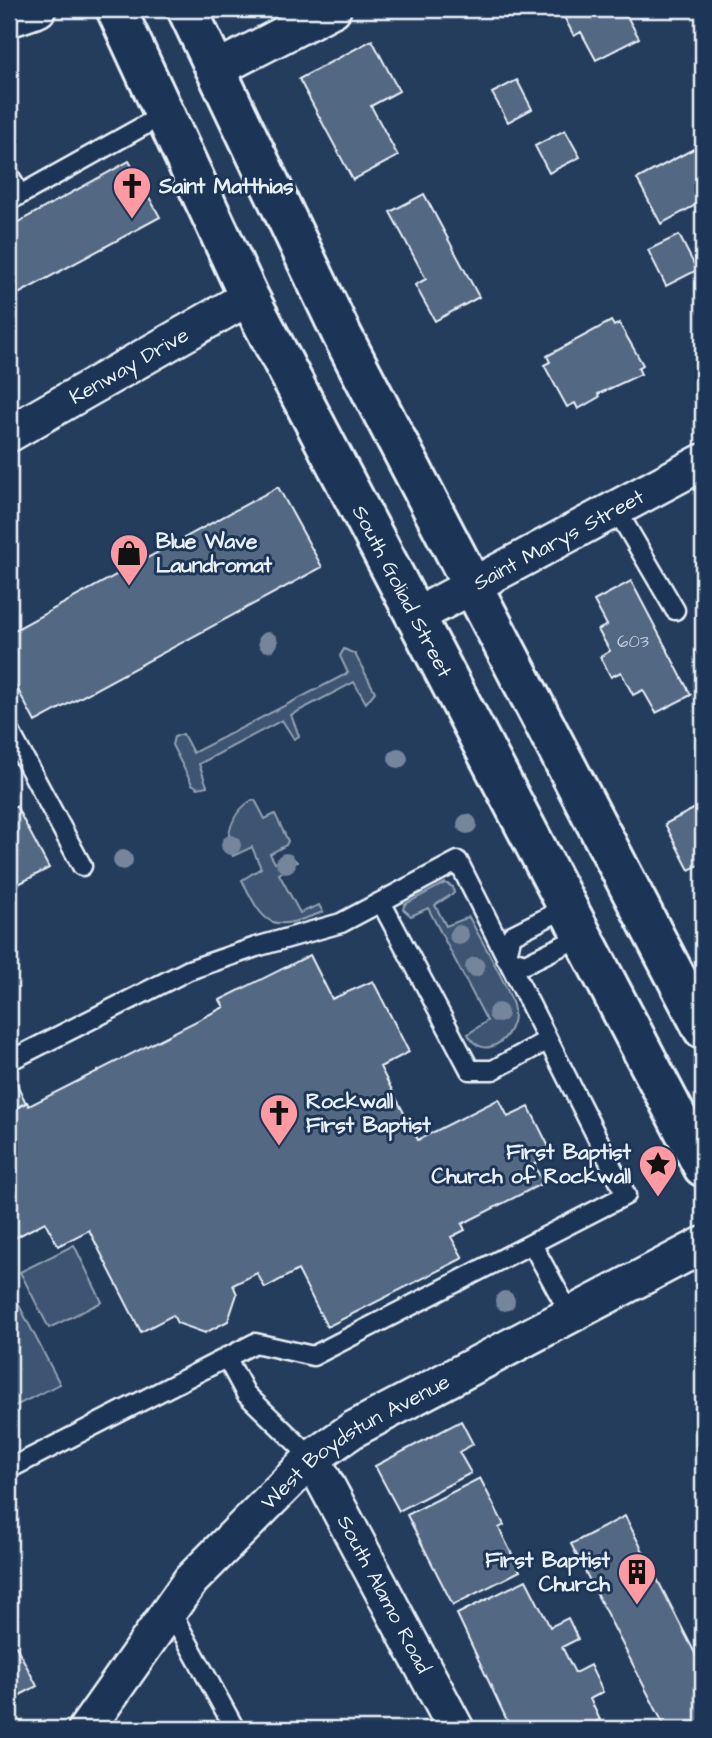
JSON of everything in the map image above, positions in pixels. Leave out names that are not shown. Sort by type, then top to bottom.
[{"type":"main road","name":"South Goliad Street","points":[[116,9],[249,297],[703,1167]]},
{"type":"main road","points":[[187,9],[331,314],[703,1030]]},
{"type":"street","points":[[9,19],[38,9]]},
{"type":"street","points":[[215,70],[333,9]]},
{"type":"street","name":"Kenway Drive","points":[[9,433],[249,297]]},
{"type":"street","name":"Saint Marys Street","points":[[414,617],[703,462]]},
{"type":"street","name":"West Boydstun Avenue","points":[[86,1729],[191,1580],[312,1458],[355,1429],[703,1245]]},
{"type":"street","name":"South Alamo Road","points":[[312,1458],[456,1729]]},
{"type":"lane","points":[[9,174],[14,198],[163,115]]},
{"type":"lane","points":[[616,509],[675,610]]},
{"type":"lane","points":[[9,730],[82,866]]},
{"type":"lane","points":[[9,1060],[189,970],[256,947],[341,923],[458,862],[626,1195],[313,1356],[255,1343],[9,1469]]},
{"type":"lane","points":[[381,902],[470,1070],[493,1070],[548,1040]]},
{"type":"lane","points":[[506,958],[512,935],[574,922]]},
{"type":"lane","points":[[506,958],[524,964],[574,922]]},
{"type":"lane","points":[[532,1244],[570,1314]]},
{"type":"lane","points":[[226,1357],[246,1394],[312,1458]]},
{"type":"lane","points":[[170,1610],[235,1729]]},
{"type":"shaded area","points":[[344,649],[355,654],[375,692],[366,703],[354,682],[291,715],[299,736],[294,739],[282,720],[199,764],[207,786],[198,788],[192,784],[172,745],[174,737],[183,734],[193,753],[348,673],[340,656]]},
{"type":"shaded area","points":[[255,800],[265,819],[275,814],[288,841],[270,854],[275,863],[291,856],[297,862],[279,874],[300,913],[319,905],[323,912],[280,923],[272,922],[257,908],[242,880],[261,868],[252,847],[233,856],[228,847],[234,820],[241,809]]},
{"type":"shaded area","points":[[445,883],[453,887],[454,893],[435,905],[446,926],[469,917],[512,1003],[514,1011],[510,1030],[497,1044],[490,1047],[474,1043],[468,1034],[487,1021],[428,908],[411,916],[403,909],[405,904]]},
{"type":"shaded area","points":[[74,1245],[102,1302],[49,1328],[20,1272]]},
{"type":"shaded area","points":[[9,1286],[60,1384],[9,1409]]},
{"type":"building","points":[[560,9],[623,9],[639,38],[596,60],[581,32],[574,36]]},
{"type":"building","points":[[372,40],[399,91],[371,106],[398,156],[353,180],[299,79]]},
{"type":"building","points":[[517,80],[532,109],[508,122],[492,93]]},
{"type":"building","points":[[565,130],[580,157],[549,173],[535,146]]},
{"type":"building","points":[[703,144],[703,201],[661,224],[637,179]]},
{"type":"building","points":[[129,161],[160,217],[9,299],[9,227]]},
{"type":"building","points":[[424,194],[479,297],[435,321],[415,285],[426,279],[390,212]]},
{"type":"building","points":[[679,235],[697,270],[666,286],[648,250]]},
{"type":"building","points":[[611,321],[614,326],[619,323],[643,365],[638,368],[641,374],[598,394],[599,397],[578,409],[575,403],[567,407],[544,365],[550,362],[547,356]]},
{"type":"building","points":[[278,487],[322,567],[35,722],[9,673],[9,633]]},
{"type":"building","points":[[631,581],[691,695],[656,713],[643,690],[633,695],[621,672],[611,677],[600,657],[610,651],[598,630],[607,625],[594,601]]},
{"type":"building","points":[[703,804],[703,863],[689,870],[665,824]]},
{"type":"building","points":[[16,806],[49,868],[9,889],[9,810]]},
{"type":"building","name":"Rockwall First Baptist","points":[[310,955],[332,999],[373,981],[409,1052],[380,1067],[418,1140],[499,1099],[508,1117],[529,1107],[552,1153],[534,1164],[543,1183],[462,1224],[465,1230],[451,1237],[463,1258],[327,1327],[298,1270],[265,1288],[257,1273],[233,1285],[237,1294],[228,1321],[205,1333],[177,1323],[173,1315],[141,1332],[89,1230],[58,1246],[45,1222],[9,1241],[9,1111],[27,1102],[29,1106],[224,1007],[220,1000]]},
{"type":"building","points":[[12,1074],[26,1103],[9,1112],[9,1076]]},
{"type":"building","points":[[461,1421],[473,1444],[459,1452],[471,1473],[399,1511],[375,1466]]},
{"type":"building","points":[[480,1478],[504,1525],[499,1528],[520,1571],[453,1605],[407,1515]]},
{"type":"building","name":"First Baptist Church","points":[[625,1516],[703,1669],[703,1729],[666,1729],[571,1544]]},
{"type":"building","points":[[526,1580],[550,1627],[568,1618],[578,1639],[562,1647],[575,1673],[590,1665],[603,1692],[590,1699],[600,1720],[582,1729],[511,1729],[457,1614]]},
{"type":"building","points":[[16,1646],[37,1686],[9,1701],[9,1650]]},
{"type":"place","name":"Saint Matthias","points":[[132,220]]},
{"type":"place","name":"Blue Wave Laundromat","points":[[129,587]]},
{"type":"place","name":"Rockwall First Baptist","points":[[279,1147]]},
{"type":"place","name":"First Baptist Church of Rockwall","points":[[658,1198]]},
{"type":"place","name":"First Baptist Church","points":[[637,1606]]}]
